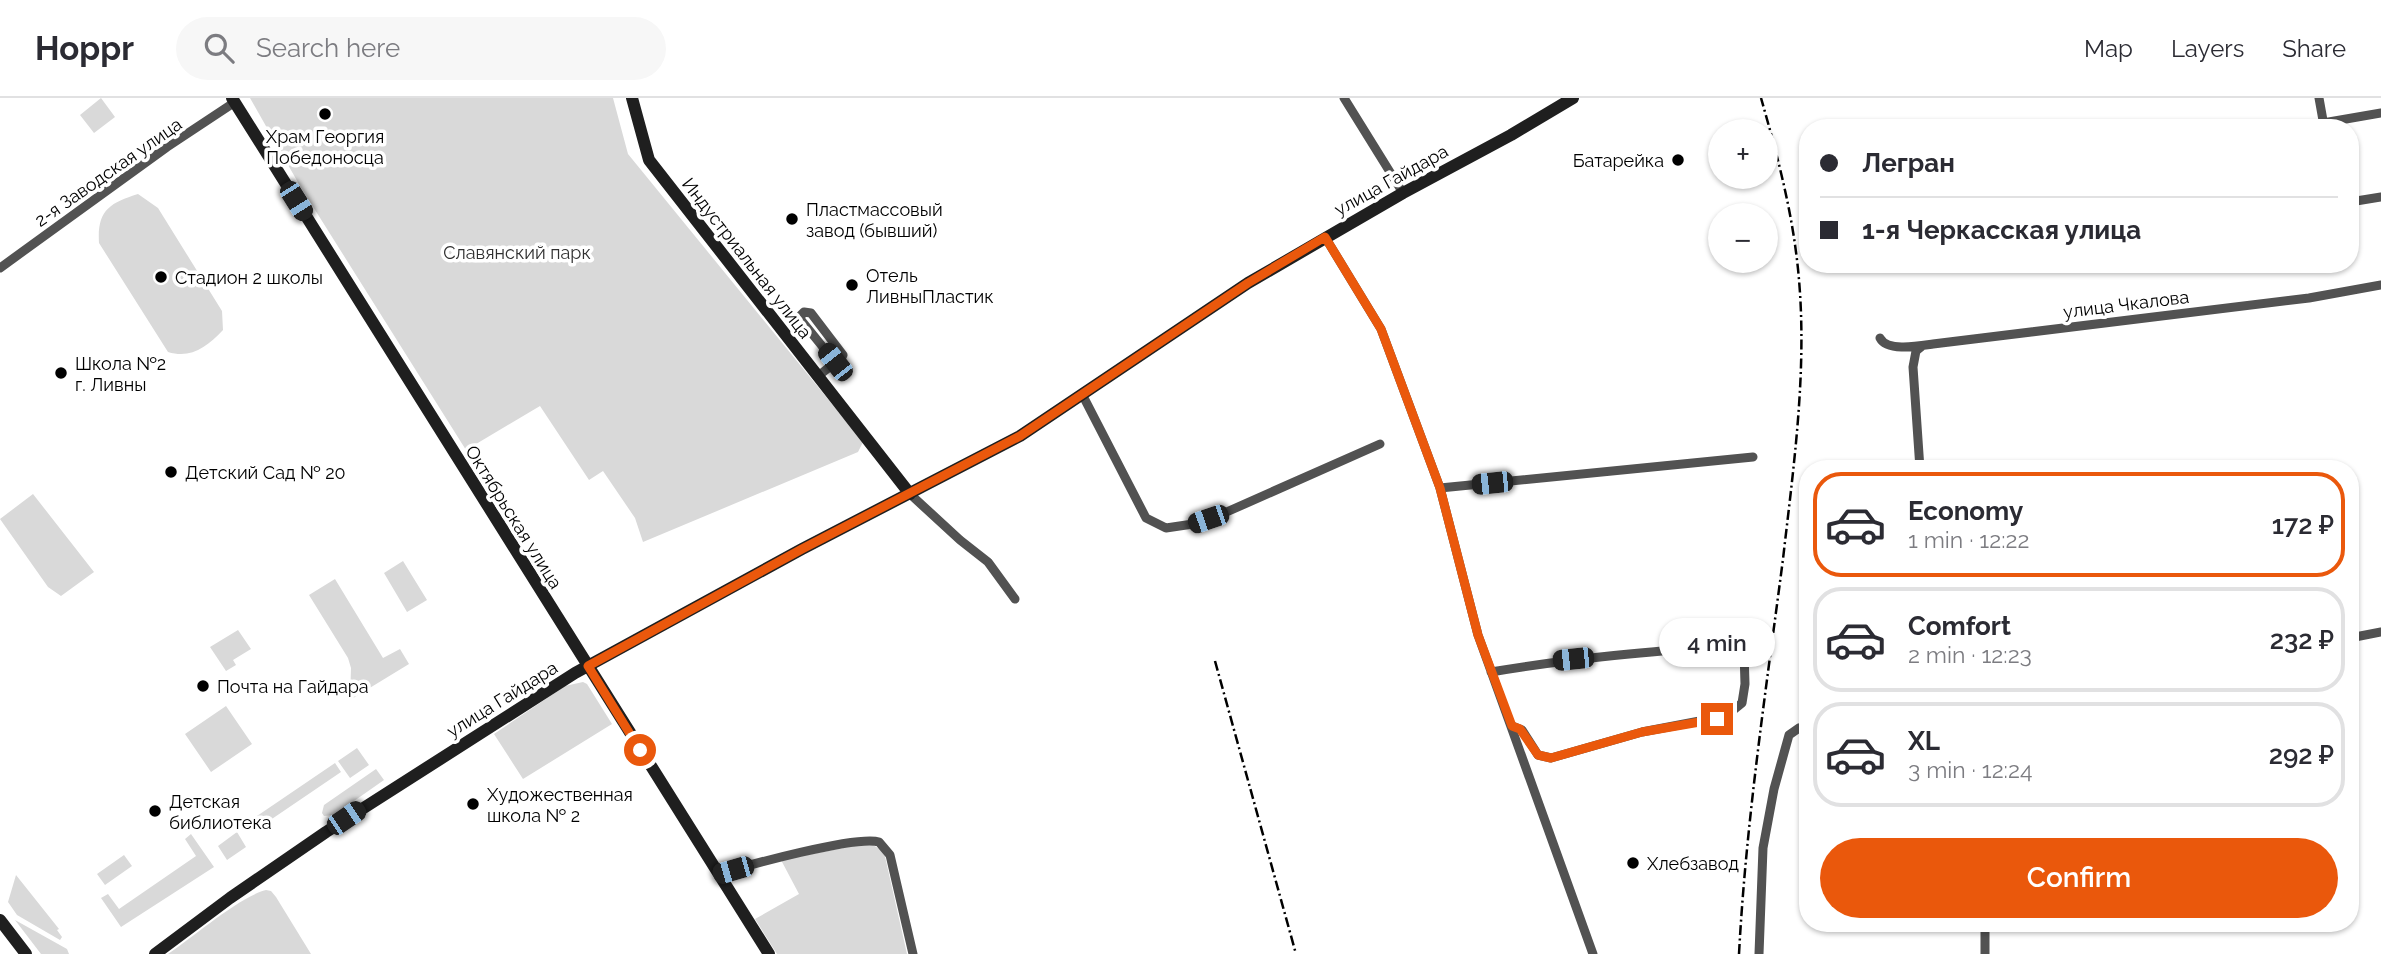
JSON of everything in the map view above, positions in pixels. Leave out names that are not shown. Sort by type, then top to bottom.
[{"type":"main road","name":"Индустриальная улица","points":[[632,98],[649,160],[910,494]]},
{"type":"main road","name":"улица Гайдара","points":[[155,954],[336,825],[588,666],[802,549],[1020,436],[1248,283],[1403,192],[1573,98]]},
{"type":"main road","name":"Октябрьская улица","points":[[233,100],[769,954]]},
{"type":"main road","points":[[0,920],[26,954]]},
{"type":"street","points":[[1344,98],[1403,192]]},
{"type":"street","points":[[2319,98],[2323,119]]},
{"type":"street","name":"2-я Заводская улица","points":[[0,268],[233,100]]},
{"type":"street","points":[[2352,119],[2381,113]]},
{"type":"street","points":[[2359,201],[2381,197]]},
{"type":"street","points":[[1325,237],[1381,329],[1440,488],[1478,635],[1593,954]]},
{"type":"street","name":"улица Чкалова","points":[[1880,338],[1882,343],[1890,347],[1921,347],[2309,298],[2381,285]]},
{"type":"street","points":[[817,377],[842,357],[842,352],[811,313],[804,312],[801,315],[802,320],[835,362]]},
{"type":"street","points":[[1919,460],[1913,367],[1915,355],[1921,347]]},
{"type":"street","points":[[1082,394],[1146,518],[1166,528],[1180,528],[1222,514],[1380,444]]},
{"type":"street","points":[[1440,488],[1753,457]]},
{"type":"street","points":[[910,494],[988,562],[1015,599]]},
{"type":"street","points":[[2359,636],[2381,632]]},
{"type":"street","points":[[1491,672],[1553,661],[1627,653],[1737,645],[1744,651],[1745,684],[1742,703],[1735,710],[1717,719],[1642,732],[1551,758],[1538,755],[1520,729],[1512,726]]},
{"type":"street","points":[[1759,954],[1762,848],[1774,789],[1789,736],[1799,728]]},
{"type":"street","points":[[718,874],[806,852],[867,841],[879,842],[890,855],[913,954]]},
{"type":"street","points":[[1985,932],[1985,954]]},
{"type":"green space","points":[[101,98],[115,117],[94,133],[80,115]]},
{"type":"green space","name":"Славянский парк","points":[[250,98],[613,98],[628,154],[863,442],[858,452],[643,542],[635,518],[603,471],[589,480],[540,406],[466,450],[300,186]]},
{"type":"green space","name":"Стадион 2 школы","points":[[138,194],[158,208],[222,311],[223,330],[211,342],[191,353],[168,352],[99,243],[100,223],[107,210],[119,201]]},
{"type":"green space","points":[[33,494],[94,572],[61,596],[48,587],[0,519]]},
{"type":"green space","points":[[403,561],[427,600],[407,612],[384,573]]},
{"type":"green space","points":[[335,579],[383,658],[400,649],[409,664],[350,700],[351,668],[348,658],[309,595]]},
{"type":"green space","points":[[238,630],[251,649],[233,660],[236,665],[226,671],[210,647]]},
{"type":"green space","points":[[583,682],[587,684],[612,724],[523,779],[494,734],[565,686]]},
{"type":"green space","points":[[226,706],[252,744],[211,772],[185,734]]},
{"type":"green space","points":[[357,748],[369,765],[350,778],[338,761]]},
{"type":"green space","points":[[335,763],[341,772],[263,825],[257,816]]},
{"type":"green space","points":[[376,769],[384,780],[334,815],[324,816],[324,805]]},
{"type":"green space","points":[[237,832],[246,847],[227,860],[218,846]]},
{"type":"green space","points":[[191,834],[214,867],[121,927],[101,898],[108,894],[119,909],[196,856],[185,839]]},
{"type":"green space","points":[[870,843],[884,852],[907,954],[777,954],[755,919],[799,894],[781,860]]},
{"type":"green space","points":[[124,855],[132,866],[105,885],[97,874]]},
{"type":"green space","points":[[16,875],[59,929],[57,930],[62,937],[60,940],[17,915],[8,902]]},
{"type":"green space","points":[[266,890],[276,897],[311,954],[168,954],[230,909]]},
{"type":"green space","points":[[15,920],[67,949],[69,954],[41,954]]},
{"type":"railway","points":[[1739,954],[1752,806],[1783,559],[1801,378],[1801,305],[1792,225],[1761,98]]},
{"type":"railway","points":[[1215,661],[1296,954]]},
{"type":"place","name":"Храм Георгия Победоносца","points":[[325,114]]},
{"type":"place","name":"Батарейка","points":[[1678,160]]},
{"type":"place","name":"Пластмассовый завод (бывший)","points":[[792,219]]},
{"type":"place","name":"Стадион 2 школы","points":[[161,277]]},
{"type":"place","name":"Отель ЛивныПластик","points":[[852,285]]},
{"type":"place","name":"Школа №2 г. Ливны","points":[[61,373]]},
{"type":"place","name":"Детский Сад № 20","points":[[171,472]]},
{"type":"place","name":"Почта на Гайдара","points":[[203,686]]},
{"type":"place","name":"Художественная школа № 2","points":[[473,804]]},
{"type":"place","name":"Детская библиотека","points":[[155,811]]},
{"type":"place","name":"Хлебзавод","points":[[1633,863]]},
{"type":"route","points":[[640,750],[588,666],[802,549],[1020,436],[1248,283],[1325,237],[1381,329],[1440,488],[1478,635],[1512,726],[1520,729],[1538,755],[1551,758],[1642,732],[1717,719]]}]
